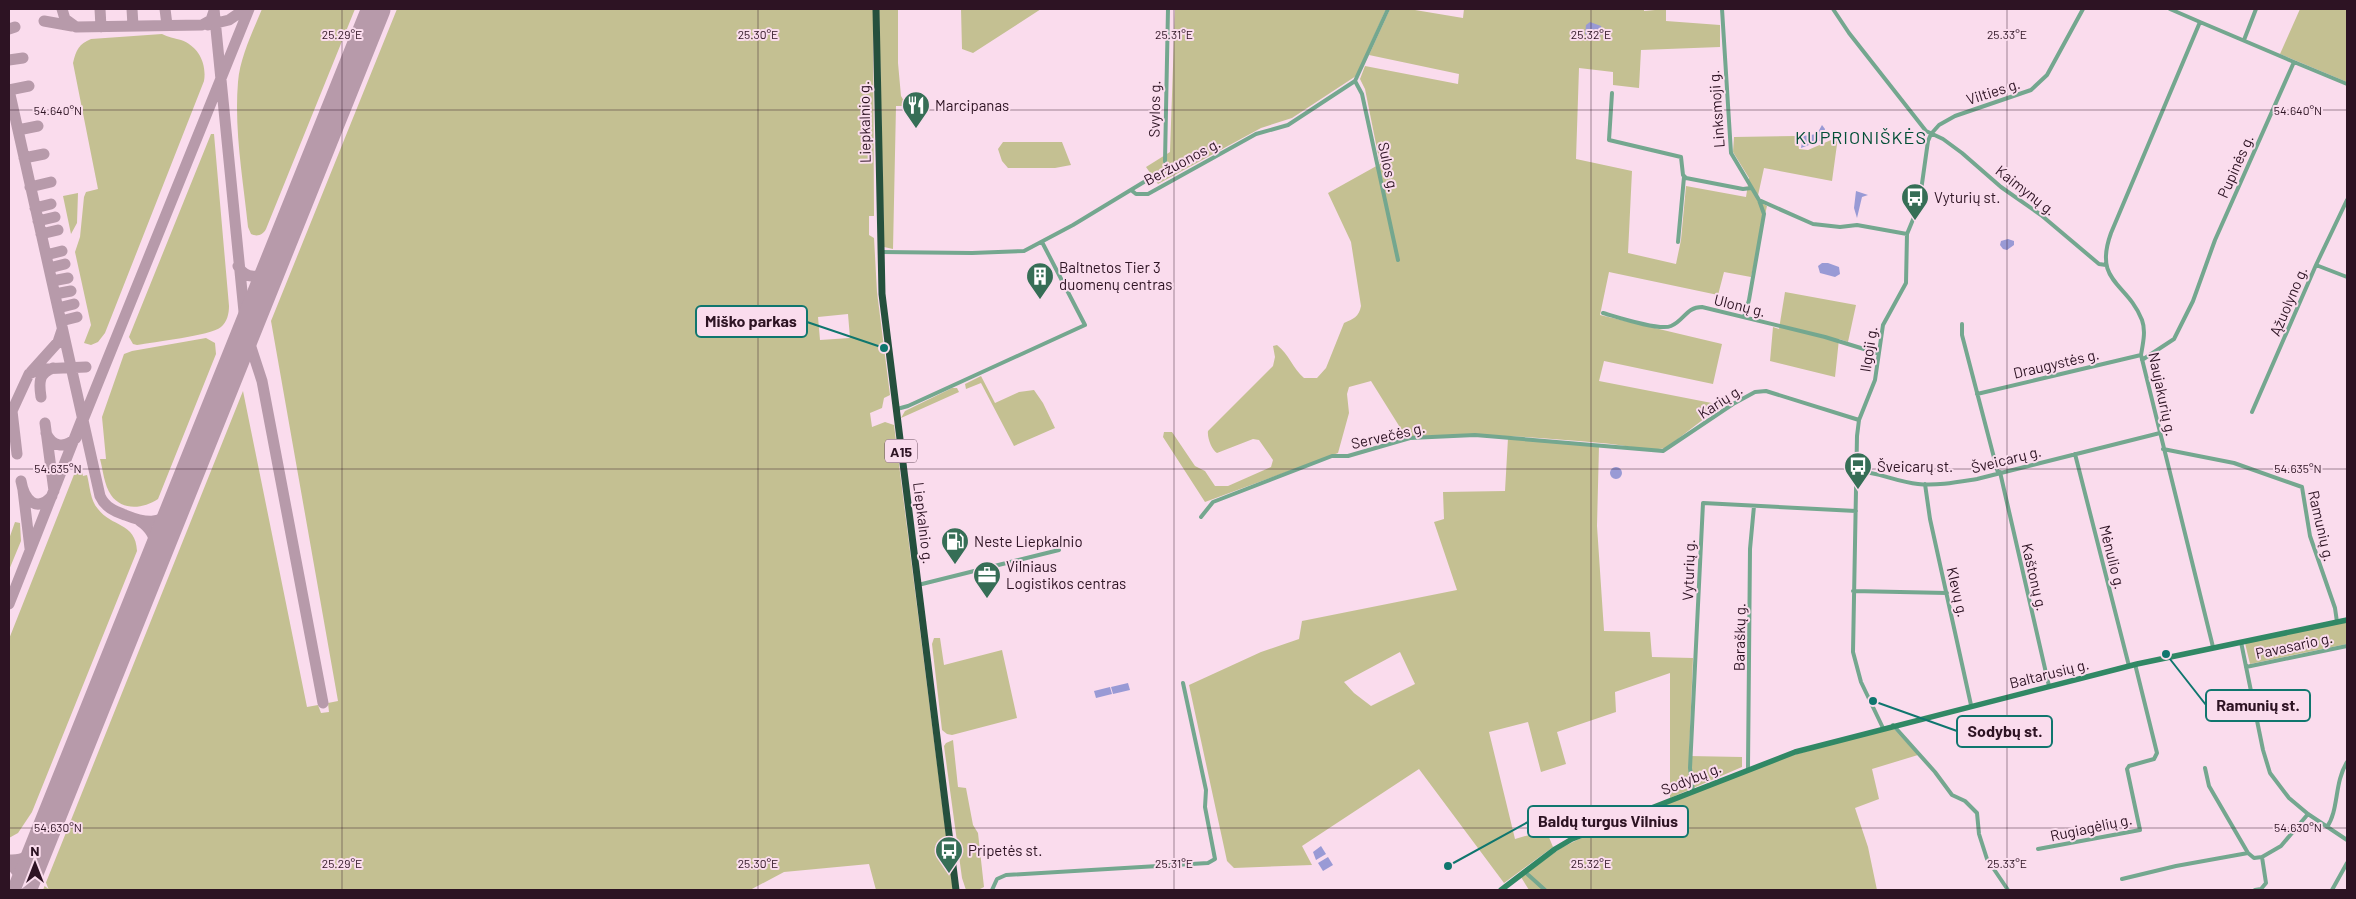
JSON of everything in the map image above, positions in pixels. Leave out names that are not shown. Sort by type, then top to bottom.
[{"type":"highway","name":"Liepkalnio g.","points":[[876,9],[879,252],[882,294],[956,890]]},
{"type":"main road","name":"Baltarusių g.","points":[[1761,764],[1795,752],[1893,725],[2136,664],[2347,620]]},
{"type":"main road","name":"Sodybų g.","points":[[1501,890],[1572,839],[1761,764]]},
{"type":"street","name":"Svylos g.","points":[[1131,190],[1166,168],[1164,161],[1168,9]]},
{"type":"street","points":[[1356,81],[1388,9]]},
{"type":"street","name":"Linksmoji g.","points":[[1722,9],[1731,153],[1759,200],[1764,214],[1749,300],[1744,317]]},
{"type":"street","points":[[1833,9],[1855,41],[1923,127],[1931,134]]},
{"type":"street","name":"Vilties g.","points":[[1931,134],[1940,125],[1955,116],[2018,96],[2041,83],[2083,9]]},
{"type":"street","points":[[2170,9],[2347,84]]},
{"type":"street","points":[[2244,40],[2256,9]]},
{"type":"street","points":[[2106,265],[2106,246],[2111,233],[2200,22]]},
{"type":"street","name":"Pupinės g.","points":[[2142,360],[2174,339],[2193,301],[2215,240],[2294,62]]},
{"type":"street","name":"Beržuonos g.","points":[[879,252],[1016,252],[1030,249],[1131,190],[1136,194],[1148,194],[1256,134],[1288,125],[1356,81]]},
{"type":"street","name":"Sulos g.","points":[[1356,81],[1362,94],[1398,260]]},
{"type":"street","points":[[1612,93],[1609,140],[1681,157],[1684,176],[1678,242]]},
{"type":"street","name":"Ilgoji g.","points":[[1883,728],[1868,698],[1854,660],[1852,638],[1857,471],[1856,442],[1860,420],[1875,380],[1877,352],[1885,318],[1906,284],[1907,234],[1919,204],[1928,141],[1931,134]]},
{"type":"street","name":"Kaimynų g.","points":[[1931,134],[1962,153],[2001,187],[2040,214],[2098,264],[2106,265]]},
{"type":"street","points":[[1684,176],[1743,189],[1752,188]]},
{"type":"street","points":[[1759,200],[1813,224],[1840,227],[1857,225],[1907,234]]},
{"type":"street","name":"Ąžuolyno g.","points":[[2252,412],[2316,265],[2347,200]]},
{"type":"street","points":[[1764,214],[1771,209],[1777,208]]},
{"type":"street","points":[[896,409],[908,406],[1085,326],[1042,242]]},
{"type":"street","name":"Naujakurių g.","points":[[2106,265],[2109,274],[2142,320],[2144,331],[2142,360],[2213,648]]},
{"type":"street","points":[[2316,265],[2347,277]]},
{"type":"street","name":"Ulonų g.","points":[[1603,313],[1665,328],[1676,324],[1690,309],[1695,307],[1825,337],[1877,352]]},
{"type":"street","name":"Kaštonų g.","points":[[1962,324],[1962,335],[1999,473],[2049,686]]},
{"type":"street","name":"Draugystės g.","points":[[1977,394],[2141,355]]},
{"type":"street","name":"Karių g.","points":[[1595,444],[1663,451],[1733,404],[1761,391],[1771,392],[1860,420]]},
{"type":"street","name":"Šveicarų g.","points":[[1857,471],[1871,472],[1917,484],[1977,479],[2160,433]]},
{"type":"street","name":"Servečės g.","points":[[1201,517],[1213,502],[1332,456],[1348,456],[1410,438],[1475,435],[1595,444]]},
{"type":"street","name":"Ramunių g.","points":[[2163,449],[2227,461],[2302,488],[2310,536],[2335,608],[2337,622]]},
{"type":"street","name":"Mėnulio g.","points":[[2075,454],[2129,666]]},
{"type":"street","name":"Klevų g.","points":[[1925,484],[1930,520],[1971,705]]},
{"type":"street","name":"Vyturių g.","points":[[1692,791],[1690,768],[1703,503],[1856,511]]},
{"type":"street","name":"Baraškų g.","points":[[1748,768],[1750,549],[1754,506]]},
{"type":"street","points":[[918,585],[1059,550]]},
{"type":"street","points":[[1853,590],[1947,593]]},
{"type":"street","points":[[2240,642],[2270,773],[2289,798],[2308,814],[2347,840]]},
{"type":"street","name":"Pavasario g.","points":[[2246,667],[2347,646]]},
{"type":"street","name":"Rugiagėlių g.","points":[[2038,849],[2140,830],[2127,769],[2129,766],[2154,759],[2157,753],[2136,664]]},
{"type":"street","points":[[992,890],[997,879],[1006,875],[1208,863],[1215,859],[1205,807],[1206,790],[1183,683]]},
{"type":"street","points":[[1893,725],[1935,772],[1942,784],[1952,795],[1965,801],[1977,813],[1979,834],[1986,859],[2008,890]]},
{"type":"street","points":[[2327,827],[2332,818],[2339,778],[2347,762]]},
{"type":"street","points":[[2205,768],[2209,786],[2248,853],[2254,858],[2262,857],[2281,846],[2308,814]]},
{"type":"street","points":[[2122,879],[2194,862],[2248,853]]},
{"type":"street","points":[[2255,890],[2260,889],[2266,883],[2262,857]]},
{"type":"street","points":[[2332,890],[2347,862]]},
{"type":"street","points":[[1525,872],[1545,890]]},
{"type":"shaded area","points":[[262,9],[355,9],[266,229],[262,234],[255,235],[251,234],[248,227],[240,154],[237,100],[241,63]]},
{"type":"shaded area","points":[[397,9],[873,9],[874,216],[869,216],[869,235],[874,238],[877,292],[890,395],[884,398],[882,408],[870,413],[872,427],[885,422],[894,425],[953,890],[876,890],[869,864],[784,872],[750,890],[43,890],[243,391],[307,707],[318,705],[321,713],[329,712],[328,703],[338,701],[271,321]],"holes":[[[848,314],[850,338],[820,340],[818,317]]]},
{"type":"shaded area","points":[[879,9],[898,9],[898,63],[901,96],[904,101],[918,101],[924,106],[896,106],[893,249],[884,247]]},
{"type":"shaded area","points":[[961,9],[1041,9],[973,53],[962,49]]},
{"type":"shaded area","points":[[1175,9],[1386,9],[1356,76],[1292,118],[1261,128],[1158,184],[1146,167],[1170,152]]},
{"type":"shaded area","points":[[1390,9],[1409,9],[1463,18],[1464,9],[1644,9],[1644,11],[1666,9],[1666,21],[1720,25],[1720,47],[1641,50],[1639,88],[1613,85],[1613,72],[1579,68],[1576,159],[1632,171],[1628,253],[1676,264],[1681,240],[1686,186],[1746,197],[1749,178],[1733,152],[1734,137],[1797,136],[1799,149],[1808,150],[1838,137],[1832,181],[1764,168],[1757,200],[1767,206],[1751,277],[1724,272],[1718,295],[1609,272],[1600,315],[1722,344],[1713,384],[1604,361],[1599,381],[1722,405],[1666,448],[1643,448],[1504,436],[1406,437],[1371,381],[1349,387],[1347,394],[1349,413],[1338,453],[1205,502],[1163,437],[1164,432],[1172,432],[1195,466],[1205,471],[1215,486],[1228,486],[1271,467],[1273,460],[1259,440],[1253,439],[1217,453],[1210,444],[1208,431],[1273,366],[1275,357],[1273,346],[1277,345],[1281,349],[1304,378],[1317,378],[1326,368],[1344,323],[1359,313],[1361,306],[1351,242],[1328,193],[1380,164],[1365,89],[1360,79],[1365,66],[1458,84],[1459,74],[1369,55]]},
{"type":"shaded area","points":[[2300,9],[2347,9],[2347,82],[2280,54]]},
{"type":"shaded area","points":[[162,34],[181,40],[197,51],[203,62],[204,81],[105,333],[98,342],[91,345],[84,343],[91,325],[75,252],[80,237],[84,197],[86,192],[98,189],[73,63],[75,54],[84,43],[91,39]]},
{"type":"shaded area","points":[[211,134],[214,134],[229,306],[227,318],[221,327],[205,333],[137,345],[133,344],[129,337]]},
{"type":"shaded area","points":[[1003,142],[1062,142],[1071,165],[1055,168],[1008,168],[1002,161],[998,149]]},
{"type":"shaded area","points":[[78,193],[77,223],[71,234],[63,196]]},
{"type":"shaded area","points":[[1785,292],[1856,305],[1848,342],[1839,339],[1835,377],[1770,361],[1773,327],[1779,329]]},
{"type":"shaded area","points":[[206,338],[215,343],[216,354],[158,499],[146,505],[133,507],[121,504],[109,491],[100,459],[106,459],[102,417],[124,354]]},
{"type":"shaded area","points":[[981,376],[995,403],[1019,392],[1034,390],[1043,403],[1055,428],[1014,446],[981,383],[966,389],[965,384]]},
{"type":"shaded area","points":[[952,388],[957,388],[959,392],[901,418],[905,411]]},
{"type":"shaded area","points":[[1508,438],[1599,446],[1597,526],[1604,631],[1650,632],[1652,657],[1693,658],[1689,756],[1742,757],[1742,767],[1670,798],[1670,673],[1615,692],[1616,712],[1557,732],[1566,764],[1541,772],[1528,722],[1489,732],[1515,839],[1546,830],[1553,847],[1504,883],[1419,769],[1302,846],[1312,865],[1234,868],[1227,861],[1189,685],[1261,652],[1299,639],[1302,621],[1457,590],[1434,522],[1444,519],[1443,492],[1505,491]],"holes":[[[1400,652],[1415,684],[1371,706],[1354,693],[1344,682]]]},
{"type":"shaded area","points":[[77,467],[81,468],[83,476],[87,475],[95,505],[103,515],[128,530],[136,542],[137,551],[32,812],[18,833],[9,838],[9,639]]},
{"type":"shaded area","points":[[15,522],[20,523],[21,541],[9,570],[9,539]]},
{"type":"shaded area","points":[[2347,622],[2347,644],[2250,664],[2245,643]]},
{"type":"shaded area","points":[[934,638],[940,638],[944,665],[1002,650],[1017,718],[952,735],[942,730],[932,644]]},
{"type":"shaded area","points":[[1893,728],[1918,755],[1872,769],[1879,799],[1855,808],[1868,847],[1877,890],[1529,890],[1521,877],[1561,848],[1579,839],[1786,757]]},
{"type":"shaded area","points":[[953,740],[958,787],[966,788],[973,825],[978,833],[984,887],[978,890],[966,890],[962,878],[944,746]]},
{"type":"water","points":[[1590,22],[1601,26],[1602,32],[1600,36],[1597,36],[1593,31],[1588,35],[1585,34],[1586,25]]},
{"type":"water","points":[[1822,125],[1825,129],[1822,140],[1801,148],[1803,136],[1817,134]]},
{"type":"water","points":[[1856,191],[1868,195],[1862,197],[1857,218],[1854,208]]},
{"type":"water","points":[[2008,239],[2014,241],[2014,245],[2007,250],[2003,249],[2000,245],[2001,241]]},
{"type":"water","points":[[1822,263],[1839,267],[1840,274],[1835,277],[1820,273],[1818,266]]},
{"type":"water","points":[[1616,467],[1622,473],[1616,479],[1610,473]]},
{"type":"water","points":[[1128,683],[1130,690],[1113,694],[1111,687]]},
{"type":"water","points":[[1110,687],[1112,694],[1096,698],[1094,691]]},
{"type":"water","points":[[1321,846],[1326,854],[1316,860],[1313,852]]},
{"type":"water","points":[[1328,857],[1333,865],[1323,871],[1318,863]]},
{"type":"taxiway","points":[[62,9],[65,19],[76,27],[202,25],[211,20],[214,11]]},
{"type":"taxiway","points":[[100,9],[101,27]]},
{"type":"taxiway","points":[[132,9],[133,26]]},
{"type":"taxiway","points":[[165,9],[167,25]]},
{"type":"taxiway","points":[[214,9],[246,332],[262,381],[323,703]]},
{"type":"taxiway","points":[[208,25],[229,20],[245,9]]},
{"type":"taxiway","points":[[83,420],[249,9]]},
{"type":"taxiway","points":[[44,21],[72,26]]},
{"type":"taxiway","points":[[9,29],[15,27]]},
{"type":"taxiway","points":[[9,60],[23,58]]},
{"type":"taxiway","points":[[9,90],[29,86]]},
{"type":"taxiway","points":[[9,90],[100,496],[104,503],[114,510],[132,518],[146,521],[164,518],[175,508]]},
{"type":"taxiway","points":[[18,130],[38,126]]},
{"type":"taxiway","points":[[24,158],[44,154]]},
{"type":"taxiway","points":[[30,187],[51,182]]},
{"type":"taxiway","points":[[35,208],[51,204]]},
{"type":"taxiway","points":[[38,221],[55,217]]},
{"type":"taxiway","points":[[41,234],[58,230]]},
{"type":"taxiway","points":[[46,255],[62,251]]},
{"type":"taxiway","points":[[238,266],[246,274],[256,276],[265,272],[273,263]]},
{"type":"taxiway","points":[[49,268],[65,264]]},
{"type":"taxiway","points":[[52,281],[68,278]]},
{"type":"taxiway","points":[[55,294],[71,291]]},
{"type":"taxiway","points":[[58,308],[74,304]]},
{"type":"taxiway","points":[[61,321],[77,317]]},
{"type":"taxiway","points":[[31,372],[58,342],[62,330]]},
{"type":"taxiway","points":[[17,454],[12,411],[29,374],[40,369],[86,367]]},
{"type":"taxiway","points":[[41,397],[40,383],[42,376],[53,368]]},
{"type":"taxiway","points":[[9,604],[82,419]]},
{"type":"taxiway","points":[[45,423],[54,491]]},
{"type":"taxiway","points":[[46,433],[55,444],[59,445],[68,444],[76,438]]},
{"type":"taxiway","points":[[21,481],[28,498],[36,504],[41,504],[52,496]]},
{"type":"taxiway","points":[[23,490],[30,548]]},
{"type":"taxiway","points":[[140,521],[149,528],[154,537],[155,559]]},
{"type":"taxiway","points":[[9,860],[27,856],[41,843]]},
{"type":"taxiway","points":[[9,862],[19,874],[20,890]]},
{"type":"runway","points":[[22,890],[376,9]]},
{"type":"place","name":"Marcipanas","points":[[916,129]]},
{"type":"place","name":"Vyturių st.","points":[[1915,221]]},
{"type":"place","name":"Baltnetos Tier 3 duomenų centras","points":[[1040,300]]},
{"type":"place","name":"Miško parkas","points":[[884,348]]},
{"type":"place","name":"Šveicarų st.","points":[[1858,490]]},
{"type":"place","name":"Neste Liepkalnio","points":[[955,565]]},
{"type":"place","name":"Vilniaus Logistikos centras","points":[[987,599]]},
{"type":"place","name":"Ramunių st.","points":[[2166,654]]},
{"type":"place","name":"Sodybų st.","points":[[1873,701]]},
{"type":"place","name":"Baldų turgus Vilnius","points":[[1448,866]]},
{"type":"place","name":"Pripetės st.","points":[[949,874]]},
{"type":"district","name":"KUPRIONIŠKĖS","points":[[1861,137]]}]
